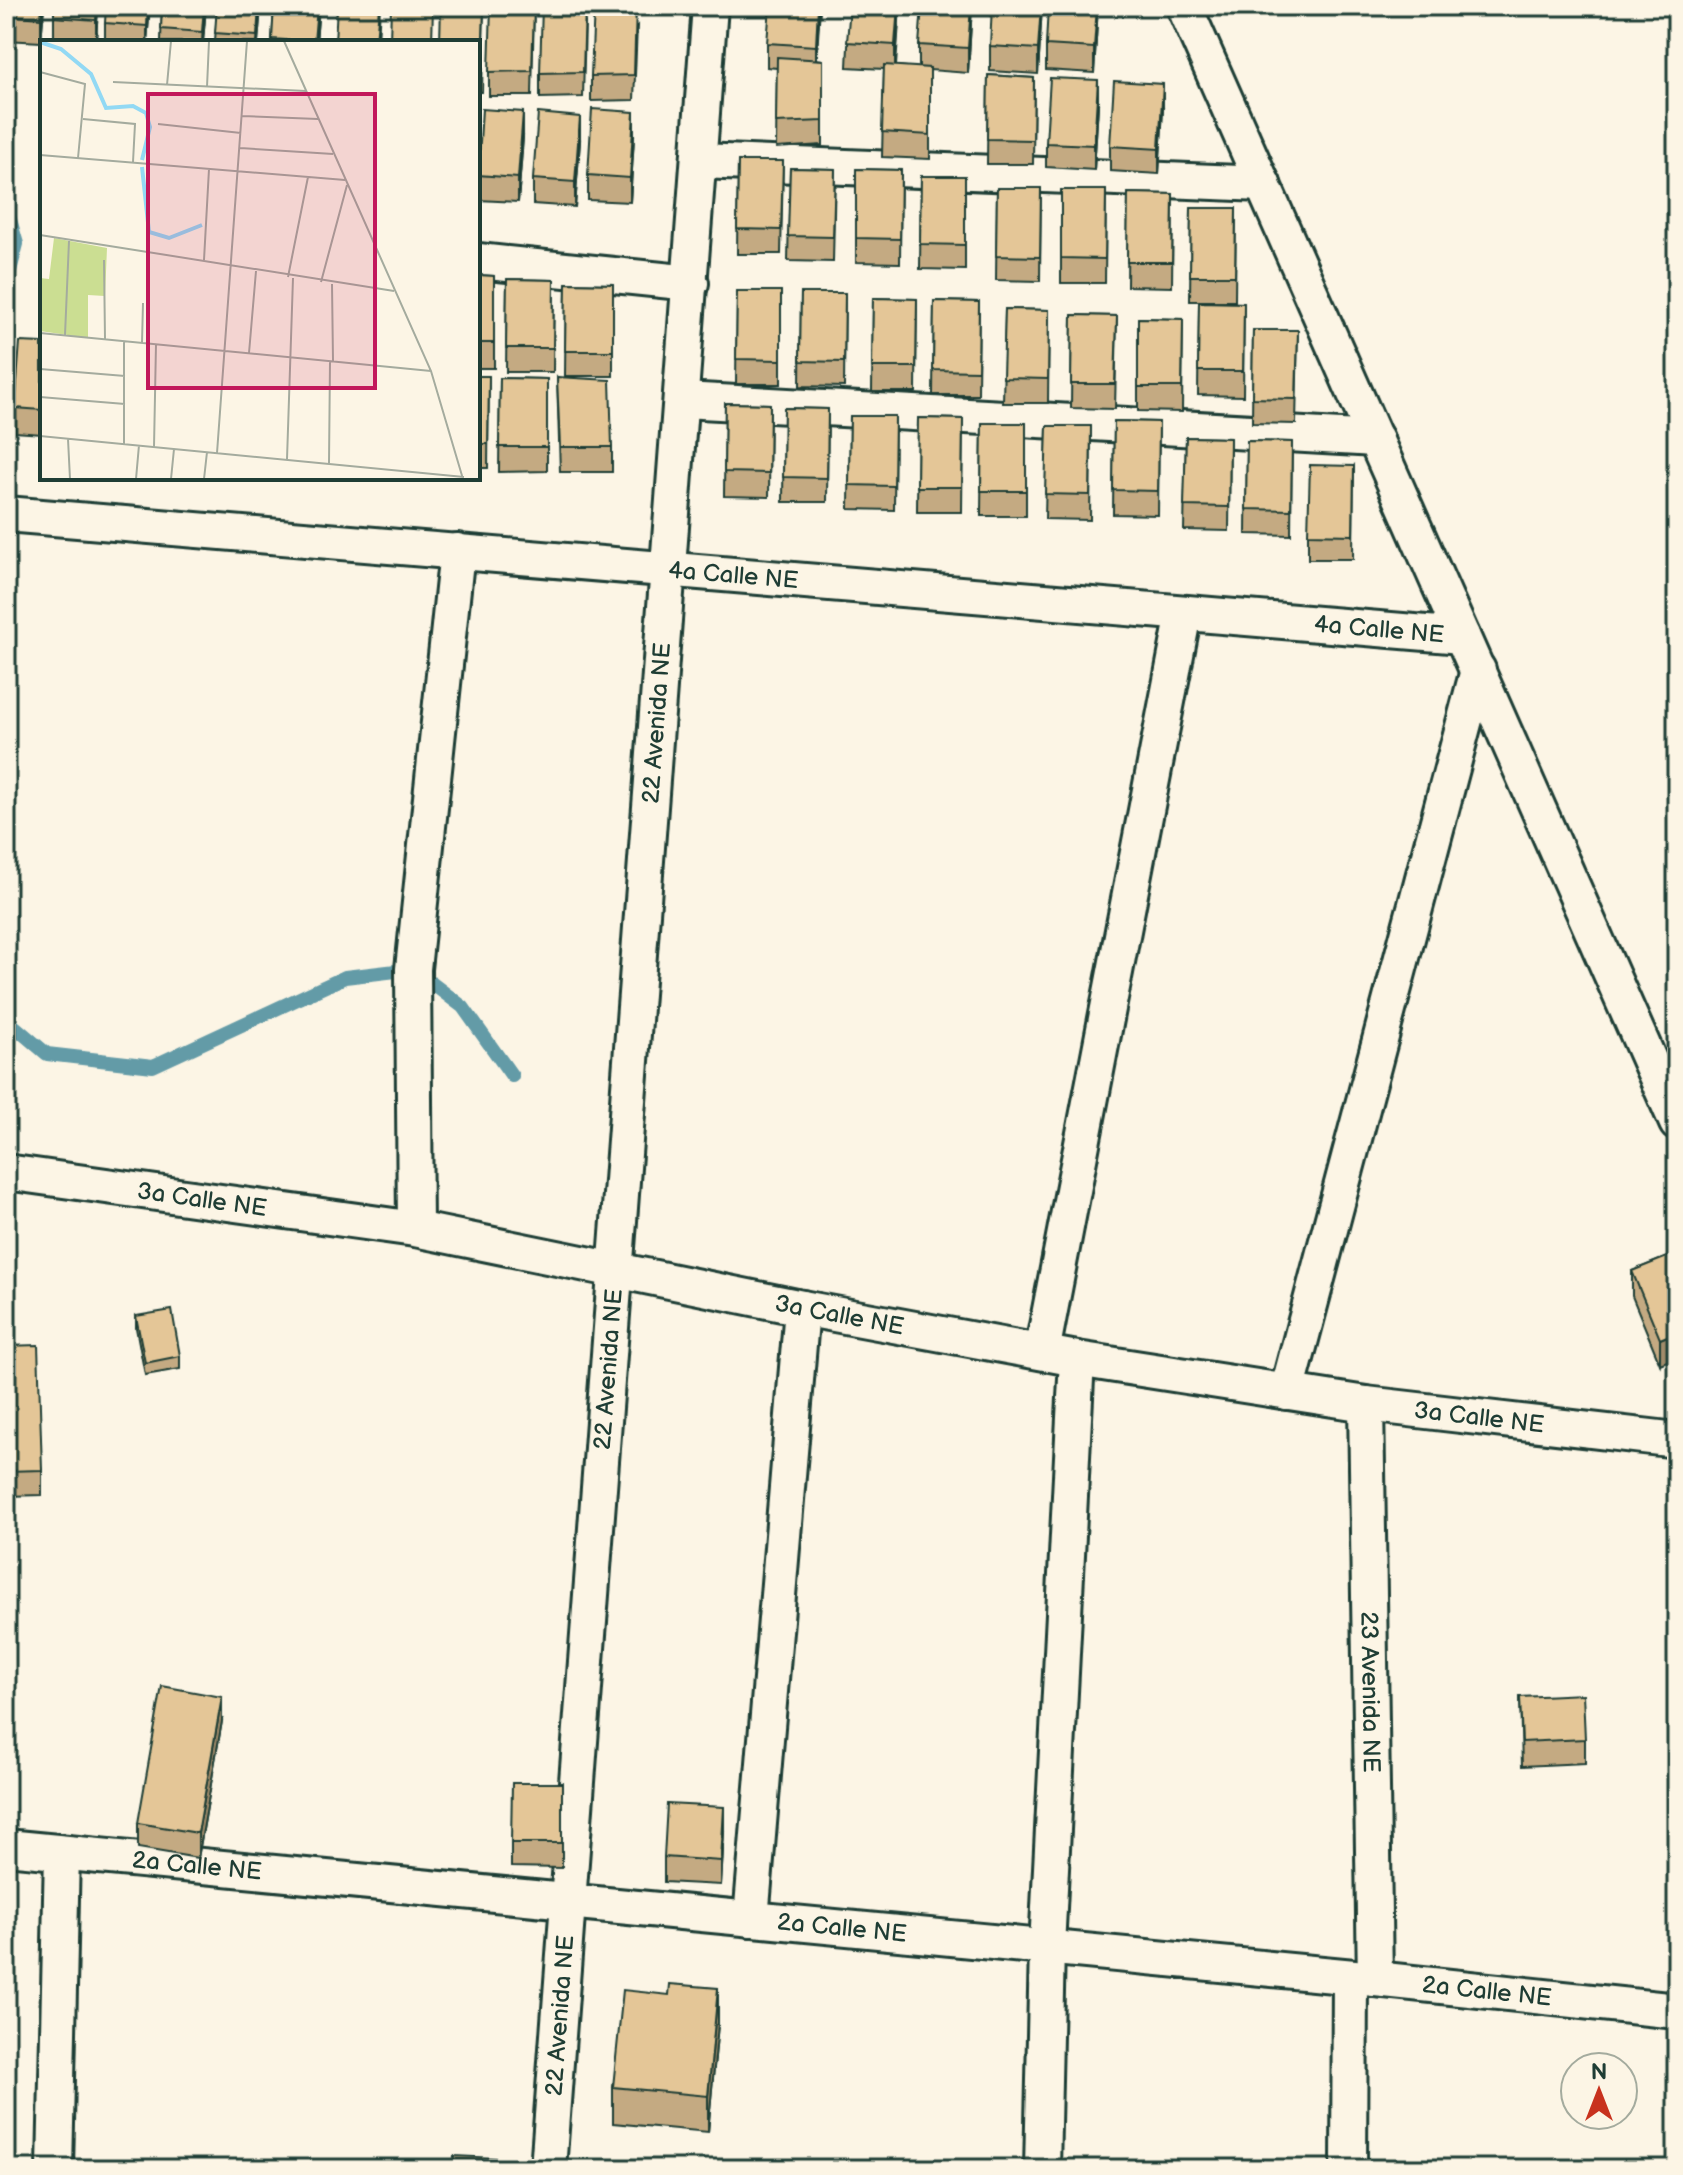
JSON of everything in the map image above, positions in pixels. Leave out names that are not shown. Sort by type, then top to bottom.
[{"type":"street","name":"22 Avenida NE","points":[[548,2169],[683,400],[710,6]]},
{"type":"street","points":[[1184,6],[1677,1123]]},
{"type":"street","points":[[700,161],[1263,184]]},
{"type":"street","points":[[480,261],[691,283]]},
{"type":"street","points":[[683,400],[1376,439]]},
{"type":"street","name":"4a Calle NE","points":[[6,514],[1462,636]]},
{"type":"street","points":[[415,1229],[413,969],[457,551]]},
{"type":"street","points":[[1042,1352],[1184,613]]},
{"type":"street","points":[[1287,1392],[1478,670]]},
{"type":"street","name":"3a Calle NE","points":[[6,1172],[415,1229],[802,1308],[1077,1359],[1366,1404],[1677,1440]]},
{"type":"street","points":[[751,1919],[802,1308]]},
{"type":"street","points":[[1042,2169],[1047,1947],[1077,1359]]},
{"type":"street","name":"23 Avenida NE","points":[[1349,2169],[1362,1978],[1366,1404]]},
{"type":"street","name":"2a Calle NE","points":[[6,1847],[1677,2011]]},
{"type":"street","points":[[55,2169],[62,1853]]},
{"type":"building","points":[[6,6],[42,6],[41,18],[6,15]]},
{"type":"building","points":[[54,6],[97,6],[96,20],[54,17]]},
{"type":"building","points":[[106,6],[148,6],[147,26],[105,23]]},
{"type":"building","points":[[162,6],[204,6],[202,32],[161,29]]},
{"type":"building","points":[[217,6],[259,6],[257,36],[215,33]]},
{"type":"building","points":[[274,6],[317,6],[314,40],[272,39]]},
{"type":"building","points":[[337,6],[379,6],[376,40],[335,40]]},
{"type":"building","points":[[391,6],[433,6],[432,40],[390,40]]},
{"type":"building","points":[[441,6],[484,6],[482,67],[480,40],[440,40]]},
{"type":"building","points":[[491,6],[534,6],[532,71],[489,72]]},
{"type":"building","points":[[542,6],[585,6],[583,72],[540,73]]},
{"type":"building","points":[[594,6],[636,6],[634,75],[591,76]]},
{"type":"building","points":[[770,6],[818,6],[816,46],[767,43]]},
{"type":"building","points":[[850,6],[898,6],[895,45],[847,42]]},
{"type":"building","points":[[922,6],[971,6],[968,48],[919,45]]},
{"type":"building","points":[[992,6],[1041,6],[1038,49],[990,46]]},
{"type":"building","points":[[1048,6],[1097,6],[1094,48],[1046,45]]},
{"type":"building","points":[[777,57],[823,60],[823,121],[776,123]]},
{"type":"building","points":[[884,65],[930,68],[930,135],[882,132]]},
{"type":"building","points":[[988,75],[1034,78],[1033,140],[987,139]]},
{"type":"building","points":[[1050,78],[1098,80],[1094,145],[1046,143]]},
{"type":"building","points":[[1114,81],[1163,84],[1159,149],[1110,146]]},
{"type":"building","points":[[482,109],[523,112],[518,178],[480,175]]},
{"type":"building","points":[[592,109],[634,112],[630,178],[588,175]]},
{"type":"building","points":[[538,113],[580,117],[575,182],[533,179]]},
{"type":"building","points":[[738,161],[783,161],[781,230],[737,229]]},
{"type":"building","points":[[790,168],[835,169],[833,237],[788,236]]},
{"type":"building","points":[[856,169],[901,170],[900,239],[856,238]]},
{"type":"building","points":[[921,176],[965,176],[965,245],[920,244]]},
{"type":"building","points":[[997,188],[1041,188],[1040,257],[996,256]]},
{"type":"building","points":[[1061,190],[1106,190],[1105,259],[1061,258]]},
{"type":"building","points":[[1128,193],[1173,194],[1172,262],[1127,262]]},
{"type":"building","points":[[1191,208],[1236,208],[1235,276],[1190,276]]},
{"type":"building","points":[[480,275],[494,276],[494,343],[480,343]]},
{"type":"building","points":[[507,279],[554,280],[553,348],[506,348]]},
{"type":"building","points":[[566,283],[613,284],[613,351],[565,351]]},
{"type":"building","points":[[737,291],[781,291],[781,360],[736,359]]},
{"type":"building","points":[[801,293],[845,293],[844,362],[800,361]]},
{"type":"building","points":[[873,298],[917,299],[916,367],[872,367]]},
{"type":"building","points":[[934,301],[979,302],[978,371],[933,370]]},
{"type":"building","points":[[1199,302],[1244,303],[1243,371],[1198,371]]},
{"type":"building","points":[[1005,309],[1049,310],[1048,379],[1003,378]]},
{"type":"building","points":[[1072,315],[1117,316],[1115,384],[1071,384]]},
{"type":"building","points":[[1138,318],[1183,319],[1182,387],[1138,387]]},
{"type":"building","points":[[1253,330],[1298,330],[1296,399],[1252,398]]},
{"type":"building","points":[[20,342],[40,343],[40,410],[15,408]]},
{"type":"building","points":[[480,376],[489,376],[488,444],[480,444]]},
{"type":"building","points":[[557,377],[610,380],[612,447],[560,447]]},
{"type":"building","points":[[500,378],[547,379],[547,447],[499,447]]},
{"type":"building","points":[[725,403],[770,404],[769,473],[724,472]]},
{"type":"building","points":[[784,408],[828,409],[827,478],[783,477]]},
{"type":"building","points":[[850,416],[895,416],[894,486],[849,485]]},
{"type":"building","points":[[918,418],[963,419],[962,487],[917,487]]},
{"type":"building","points":[[1114,421],[1159,422],[1158,491],[1113,490]]},
{"type":"building","points":[[982,423],[1026,423],[1026,491],[981,491]]},
{"type":"building","points":[[1047,426],[1091,426],[1090,495],[1045,494]]},
{"type":"building","points":[[1186,437],[1230,438],[1229,507],[1184,506]]},
{"type":"building","points":[[1247,441],[1292,442],[1291,510],[1246,509]]},
{"type":"building","points":[[1310,465],[1354,466],[1353,535],[1308,534]]},
{"type":"building","points":[[1677,1253],[1677,1332],[1660,1339],[1632,1271]]},
{"type":"building","points":[[172,1310],[180,1356],[145,1363],[136,1316]]},
{"type":"building","points":[[38,1345],[42,1470],[6,1471],[6,1346]]},
{"type":"building","points":[[162,1686],[222,1697],[198,1833],[138,1823]]},
{"type":"building","points":[[1583,1694],[1585,1739],[1522,1742],[1520,1697]]},
{"type":"building","points":[[512,1783],[562,1783],[562,1843],[511,1843]]},
{"type":"building","points":[[667,1804],[724,1807],[721,1861],[664,1857]]},
{"type":"building","points":[[670,1984],[718,1988],[708,2096],[613,2087],[623,1990],[669,1995]]},
{"type":"building","points":[[454,2156],[516,2159],[516,2169],[453,2169]]},
{"type":"waterway","points":[[6,206],[17,244],[6,286]]},
{"type":"waterway","points":[[6,1008],[7,1020],[47,1054],[153,1066],[345,977],[413,969],[463,1007],[512,1076]]}]
